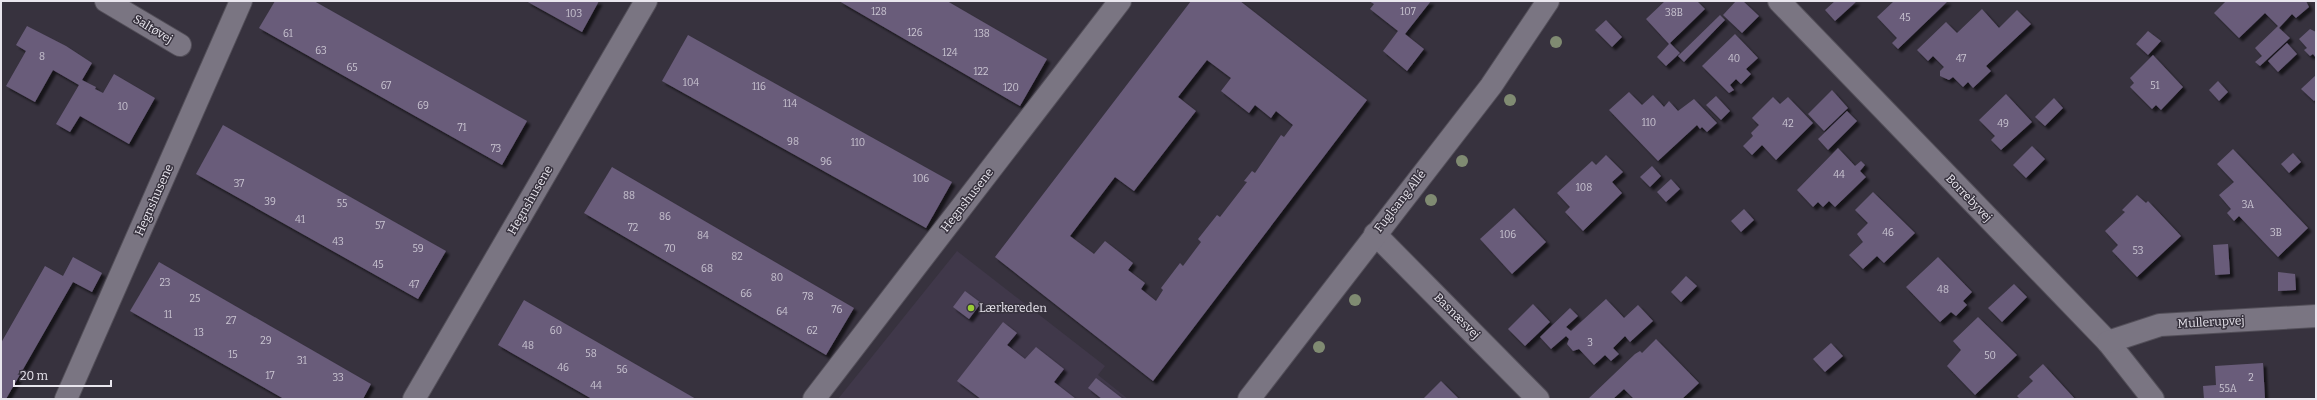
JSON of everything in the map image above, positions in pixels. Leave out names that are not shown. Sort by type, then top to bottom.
[{"type":"street","name":"Saltøvej","points":[[106,1],[180,45]]},
{"type":"street","name":"Hegnshusene","points":[[66,399],[241,1]]},
{"type":"street","name":"Hegnshusene","points":[[414,399],[646,1]]},
{"type":"street","name":"Hegnshusene","points":[[814,399],[1120,1]]},
{"type":"street","name":"Fuglsang Allé","points":[[1249,399],[1490,86],[1548,1]]},
{"type":"street","name":"Borrebyvej","points":[[1780,1],[2108,342],[2153,399]]},
{"type":"street","name":"Basnæsvej","points":[[1375,234],[1538,399]]},
{"type":"street","name":"Mullerupvej","points":[[2108,342],[2160,325],[2316,316]]},
{"type":"shaded area","name":"Lærkereden","points":[[957,251],[1105,366],[1098,375],[1128,399],[838,399]]},
{"type":"building","points":[[275,1],[314,1],[527,121],[502,165],[259,28]]},
{"type":"building","points":[[526,1],[599,1],[582,32]]},
{"type":"building","points":[[839,1],[947,1],[1047,59],[1020,106]]},
{"type":"building","points":[[1191,1],[1240,1],[1367,100],[1153,381],[995,257]],"holes":[[[1207,60],[1231,78],[1221,91],[1249,113],[1255,105],[1271,118],[1276,111],[1293,125],[1284,137],[1281,135],[1255,173],[1252,171],[1244,181],[1247,182],[1220,217],[1217,215],[1198,239],[1201,242],[1183,266],[1180,263],[1161,288],[1163,290],[1156,301],[1141,289],[1145,283],[1128,270],[1133,263],[1105,241],[1094,254],[1070,236],[1115,177],[1134,191],[1196,111],[1178,97]]]},
{"type":"building","points":[[1369,1],[1431,1],[1405,34],[1424,49],[1407,71],[1383,51],[1398,31],[1370,9],[1374,4]]},
{"type":"building","points":[[1665,1],[1697,1],[1705,9],[1670,43],[1680,53],[1666,66],[1657,57],[1669,44],[1646,19]]},
{"type":"building","points":[[1736,1],[1743,1],[1759,16],[1742,33],[1723,15]]},
{"type":"building","points":[[1835,1],[1857,1],[1835,21],[1825,10]]},
{"type":"building","points":[[1894,1],[1948,1],[1898,49],[1892,43],[1897,38],[1877,17]]},
{"type":"building","points":[[2226,1],[2306,1],[2309,7],[2296,18],[2292,14],[2279,28],[2290,38],[2260,66],[2255,62],[2262,56],[2255,48],[2278,26],[2265,13],[2239,38],[2214,13]]},
{"type":"building","points":[[1982,9],[1999,28],[2017,10],[2031,24],[1986,66],[1991,71],[1973,88],[1968,82],[1963,87],[1953,77],[1949,80],[1940,76],[1940,71],[1944,67],[1933,56],[1928,61],[1917,50],[1946,22],[1957,33]]},
{"type":"building","points":[[1720,15],[1725,20],[1684,62],[1678,56]]},
{"type":"building","points":[[1606,20],[1622,37],[1612,47],[1595,30]]},
{"type":"building","points":[[27,26],[66,46],[92,63],[82,80],[96,87],[95,89],[103,93],[114,74],[155,98],[129,144],[80,116],[70,132],[56,124],[79,85],[53,70],[35,102],[6,86],[26,51],[16,45]]},
{"type":"building","points":[[2310,29],[2316,32],[2316,58],[2313,54],[2310,56],[2304,50],[2307,48],[2299,39]]},
{"type":"building","points":[[2148,31],[2161,41],[2148,55],[2136,44]]},
{"type":"building","points":[[1735,34],[1758,58],[1746,69],[1751,74],[1741,84],[1736,79],[1730,85],[1734,90],[1729,93],[1702,66]]},
{"type":"building","points":[[688,35],[952,182],[926,228],[662,81]]},
{"type":"building","points":[[2287,43],[2297,54],[2278,72],[2268,61]]},
{"type":"building","points":[[2153,55],[2183,87],[2161,110],[2156,105],[2152,109],[2130,87],[2134,83],[2130,78]]},
{"type":"building","points":[[2316,75],[2316,99],[2314,101],[2301,89]]},
{"type":"building","points":[[2218,81],[2228,92],[2219,101],[2209,90]]},
{"type":"building","points":[[1832,90],[1848,108],[1824,131],[1808,114]]},
{"type":"building","points":[[1629,92],[1642,105],[1653,95],[1664,107],[1669,101],[1678,111],[1694,99],[1717,123],[1707,132],[1702,127],[1700,129],[1697,125],[1658,161],[1609,110]]},
{"type":"building","points":[[2006,94],[2032,122],[2001,150],[1991,140],[1995,136],[1979,120]]},
{"type":"building","points":[[1716,96],[1730,111],[1721,120],[1706,105]]},
{"type":"building","points":[[1773,97],[1780,104],[1788,97],[1813,123],[1776,160],[1762,145],[1752,155],[1743,146],[1753,136],[1751,133],[1759,125],[1752,118]]},
{"type":"building","points":[[2054,98],[2063,108],[2045,126],[2035,117]]},
{"type":"building","points":[[1847,111],[1857,121],[1828,150],[1818,139]]},
{"type":"building","points":[[223,125],[446,251],[418,299],[196,174]]},
{"type":"building","points":[[2032,146],[2045,159],[2026,178],[2013,165]]},
{"type":"building","points":[[1838,148],[1855,166],[1861,161],[1865,165],[1860,171],[1866,177],[1835,207],[1829,201],[1823,207],[1818,202],[1813,207],[1797,190]]},
{"type":"building","points":[[2233,149],[2308,228],[2278,257],[2239,216],[2234,221],[2227,213],[2231,209],[2219,195],[2234,182],[2217,164]]},
{"type":"building","points":[[2293,153],[2301,162],[2289,173],[2281,164]]},
{"type":"building","points":[[1606,155],[1623,172],[1612,182],[1622,193],[1583,231],[1565,212],[1570,207],[1557,193],[1592,161],[1596,165]]},
{"type":"building","points":[[1652,166],[1661,176],[1650,187],[1640,177]]},
{"type":"building","points":[[612,167],[854,308],[826,355],[584,213]]},
{"type":"building","points":[[1671,179],[1680,189],[1666,202],[1657,192]]},
{"type":"building","points":[[1873,192],[1915,233],[1884,263],[1877,256],[1863,269],[1849,255],[1863,242],[1857,234],[1868,223],[1855,210]]},
{"type":"building","points":[[2137,195],[2146,203],[2148,201],[2181,236],[2137,277],[2112,251],[2118,245],[2105,231],[2125,212],[2122,210]]},
{"type":"building","points":[[1514,208],[1546,242],[1512,274],[1480,239]]},
{"type":"building","points":[[1744,209],[1754,220],[1741,232],[1731,221]]},
{"type":"building","points":[[2228,244],[2230,274],[2215,275],[2213,245]]},
{"type":"building","points":[[73,257],[102,273],[92,292],[73,282],[6,399],[1,399],[1,343],[45,266],[63,276]]},
{"type":"building","points":[[1938,257],[1972,292],[1963,301],[1967,305],[1956,316],[1951,312],[1940,322],[1906,287]]},
{"type":"building","points":[[159,262],[371,384],[363,399],[284,399],[130,311]]},
{"type":"building","points":[[2278,272],[2295,274],[2296,290],[2278,291]]},
{"type":"building","points":[[1686,276],[1697,286],[1681,302],[1671,292]]},
{"type":"building","points":[[2014,284],[2027,297],[2002,322],[1988,308]]},
{"type":"building","points":[[965,291],[981,303],[969,319],[953,307]]},
{"type":"building","points":[[1606,299],[1624,318],[1638,305],[1653,321],[1630,342],[1625,336],[1613,348],[1619,354],[1611,361],[1605,355],[1594,365],[1579,349],[1573,351],[1567,344],[1569,339],[1566,336],[1551,349],[1540,337],[1570,308],[1578,316],[1566,327],[1571,331]]},
{"type":"building","points":[[524,300],[696,399],[592,399],[498,345]]},
{"type":"building","points":[[1533,304],[1550,322],[1525,346],[1508,329]]},
{"type":"building","points":[[1978,317],[2017,355],[1975,395],[1947,366],[1961,350],[1953,341]]},
{"type":"building","points":[[1003,322],[1017,333],[1007,345],[1025,359],[1036,347],[1064,369],[1054,382],[1076,399],[981,399],[957,381]]},
{"type":"building","points":[[1656,339],[1699,383],[1682,399],[1634,399],[1624,389],[1613,399],[1588,399],[1635,354],[1640,351],[1642,353]]},
{"type":"building","points":[[1831,343],[1843,356],[1825,372],[1813,359]]},
{"type":"building","points":[[2263,363],[2265,399],[2204,399],[2203,386],[2216,385],[2215,366]]},
{"type":"building","points":[[2043,364],[2075,399],[2020,399],[2017,396],[2033,381],[2029,377]]},
{"type":"building","points":[[1096,378],[1123,399],[1102,399],[1088,388]]},
{"type":"building","points":[[1441,381],[1459,399],[1423,399]]},
{"type":"place","name":"Lærkereden","points":[[971,308]]}]
